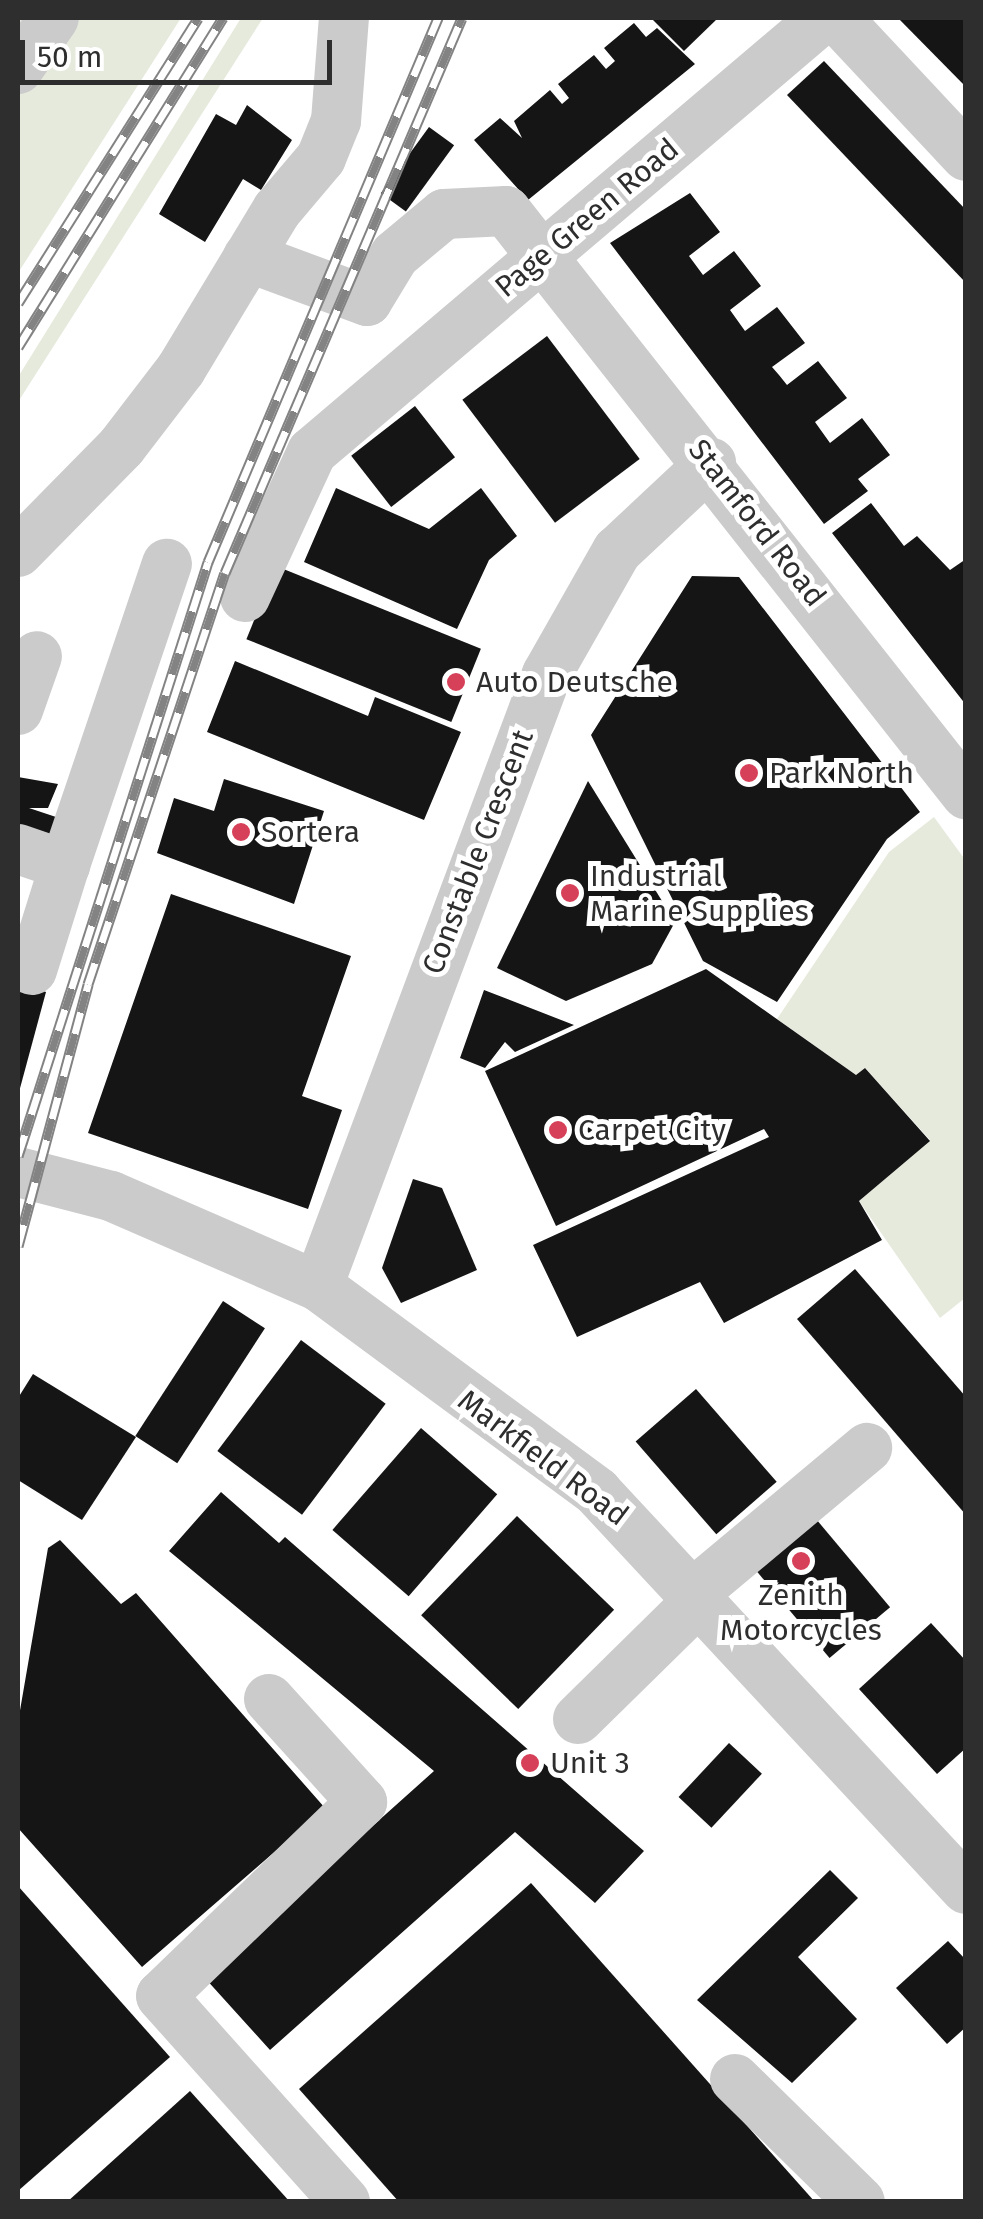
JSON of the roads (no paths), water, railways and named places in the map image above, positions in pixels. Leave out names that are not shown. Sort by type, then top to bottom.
[{"type":"street","points":[[18,68],[54,18]]},
{"type":"street","points":[[18,552],[122,446],[332,134],[344,18]]},
{"type":"street","name":"Page Green Road","points":[[245,597],[296,475],[350,417],[823,18]]},
{"type":"street","points":[[837,18],[966,156]]},
{"type":"street","name":"Stamford Road","points":[[248,256],[367,301],[411,238],[444,214],[482,207],[506,211],[711,463],[966,794]]},
{"type":"street","name":"Constable Crescent","points":[[318,1286],[547,674],[617,551],[711,463]]},
{"type":"street","points":[[32,970],[168,564]]},
{"type":"street","points":[[18,710],[37,656]]},
{"type":"street","points":[[18,849],[66,865]]},
{"type":"street","name":"Markfield Road","points":[[18,1172],[111,1196],[318,1286],[627,1516],[693,1600],[966,1889]]},
{"type":"street","points":[[578,1719],[693,1600],[867,1448]]},
{"type":"street","points":[[269,1699],[362,1802],[160,1996],[345,2202]]},
{"type":"street","points":[[735,2079],[860,2202]]},
{"type":"railway","points":[[18,303],[198,18]]},
{"type":"railway","points":[[18,347],[223,18]]},
{"type":"railway","points":[[18,1156],[208,562],[438,18]]},
{"type":"railway","points":[[18,1246],[88,984],[225,573],[462,18]]},
{"type":"place","name":"Auto Deutsche","points":[[456,682]]},
{"type":"place","name":"Park North","points":[[749,773]]},
{"type":"place","name":"Sortera","points":[[241,832]]},
{"type":"place","name":"Industrial Marine Supplies","points":[[570,893]]},
{"type":"place","name":"Carpet City","points":[[558,1130]]},
{"type":"place","name":"Zenith Motorcycles","points":[[801,1561]]},
{"type":"place","name":"Unit 3","points":[[530,1763]]}]
